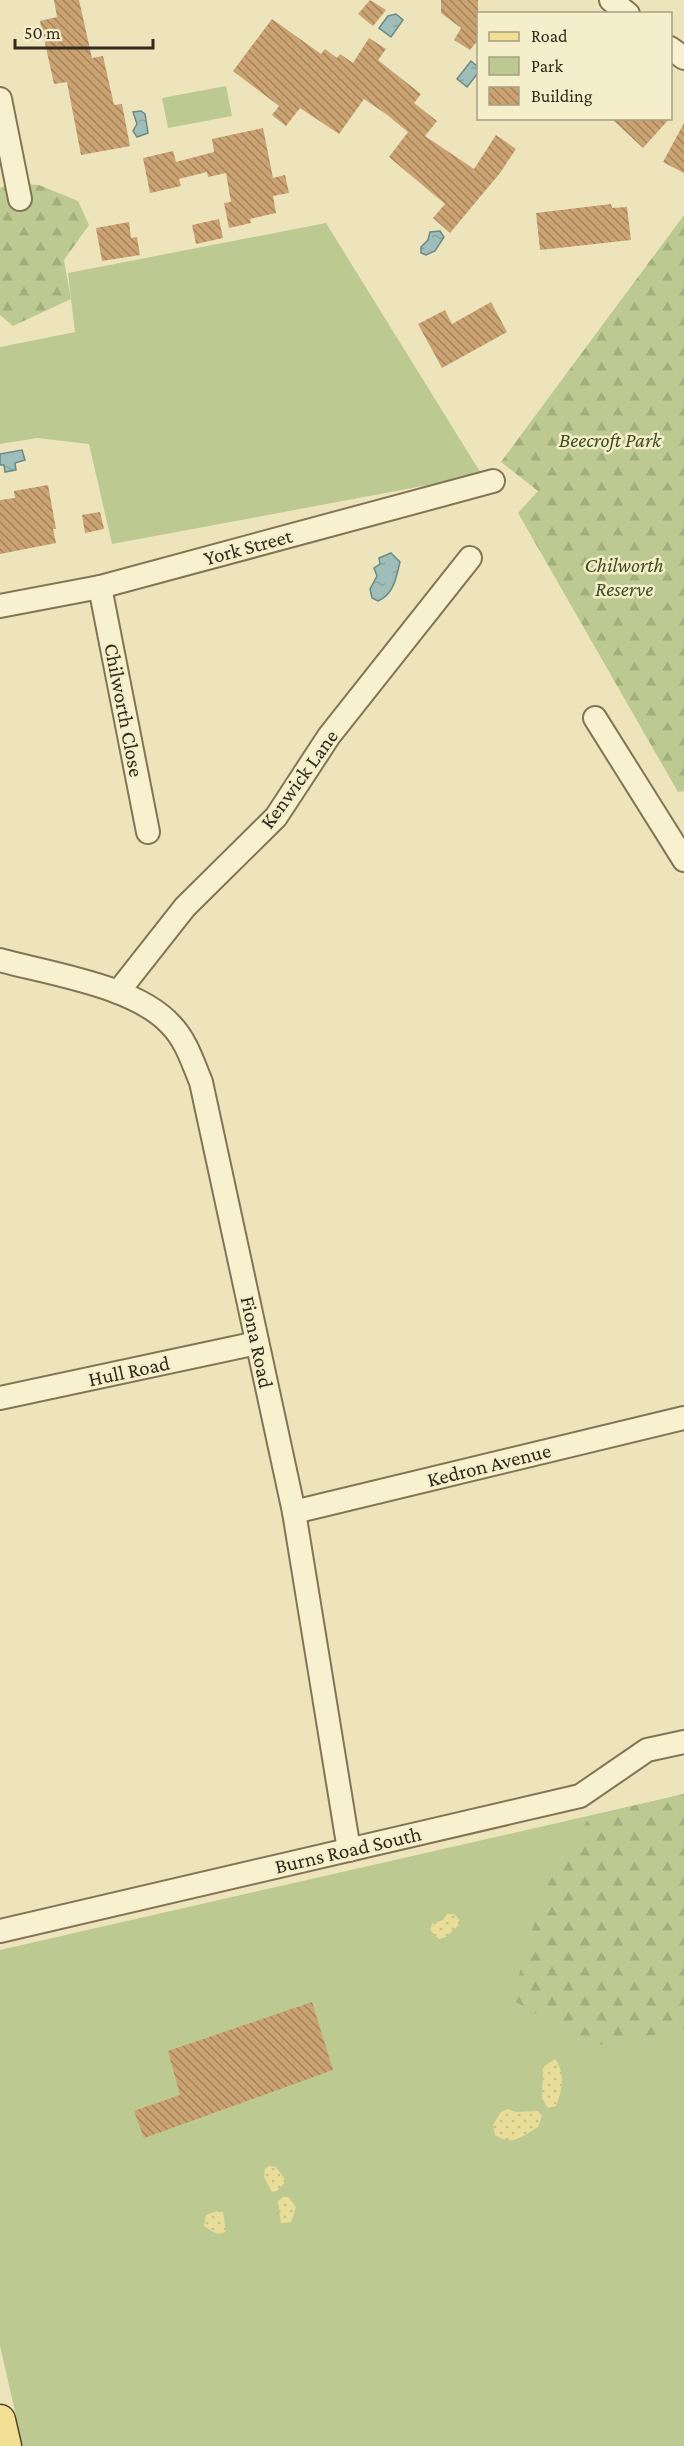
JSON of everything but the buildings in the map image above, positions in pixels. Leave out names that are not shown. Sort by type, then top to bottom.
[{"type":"main road","points":[[0,2420],[6,2446]]},
{"type":"street","points":[[611,0],[626,12]]},
{"type":"street","points":[[0,99],[20,199]]},
{"type":"street","name":"York Street","points":[[0,606],[100,587],[493,481]]},
{"type":"street","name":"Kenwick Lane","points":[[118,992],[185,907],[276,817],[329,736],[470,558]]},
{"type":"street","name":"Chilworth Close","points":[[100,587],[148,832]]},
{"type":"street","points":[[595,718],[684,860]]},
{"type":"street","name":"Fiona Road","points":[[0,960],[118,992],[149,1004],[173,1026],[201,1082],[294,1512],[350,1850]]},
{"type":"street","name":"Hull Road","points":[[0,1398],[257,1343]]},
{"type":"street","name":"Kedron Avenue","points":[[294,1512],[684,1418]]},
{"type":"street","name":"Burns Road South","points":[[0,1931],[580,1796],[648,1750],[684,1742]]},
{"type":"green space","points":[[226,86],[232,116],[168,128],[162,98]]},
{"type":"green space","points":[[10,183],[39,185],[78,201],[89,225],[64,260],[71,299],[13,326],[0,315],[0,188]]},
{"type":"green space","points":[[684,215],[684,791],[678,792],[518,513],[538,491],[501,462]]},
{"type":"green space","points":[[326,223],[482,475],[112,544],[89,444],[37,438],[0,444],[0,347],[75,332],[68,273]]},
{"type":"green space","points":[[684,1794],[684,2446],[23,2446],[0,2346],[0,1950]]},
{"type":"green space","points":[[684,1794],[684,2029],[594,2046],[512,2000],[543,1892],[590,1816]]},
{"type":"sand","points":[[447,1914],[454,1914],[459,1919],[459,1925],[446,1937],[439,1939],[430,1930],[432,1924],[443,1920]]},
{"type":"sand","points":[[555,2059],[561,2070],[561,2088],[556,2106],[548,2108],[542,2098],[543,2067]]},
{"type":"sand","points":[[508,2109],[516,2112],[538,2111],[542,2116],[538,2127],[512,2140],[495,2135],[493,2125],[501,2112]]},
{"type":"sand","points":[[269,2166],[276,2167],[286,2181],[277,2191],[272,2192],[264,2177],[265,2169]]},
{"type":"sand","points":[[283,2197],[288,2197],[296,2207],[291,2222],[281,2223],[278,2201]]},
{"type":"sand","points":[[217,2211],[223,2212],[226,2231],[220,2234],[204,2226],[206,2215]]},
{"type":"water","points":[[396,14],[403,20],[391,37],[379,28],[388,16]]},
{"type":"water","points":[[471,61],[477,66],[477,74],[467,87],[457,79]]},
{"type":"water","points":[[141,111],[145,114],[148,133],[137,137],[133,131],[137,124],[133,112]]},
{"type":"water","points":[[440,231],[444,237],[435,251],[426,255],[421,253],[421,247],[428,240],[430,232]]},
{"type":"water","points":[[22,450],[25,460],[15,463],[16,470],[5,472],[4,465],[0,465],[0,454]]},
{"type":"water","points":[[391,553],[400,562],[397,574],[391,590],[378,601],[372,598],[370,589],[377,576],[374,568],[380,564],[379,558]]},
{"type":"park label","name":"Beecroft Park","points":[[610,440]]},
{"type":"park label","name":"Chilworth Reserve","points":[[624,577]]}]
